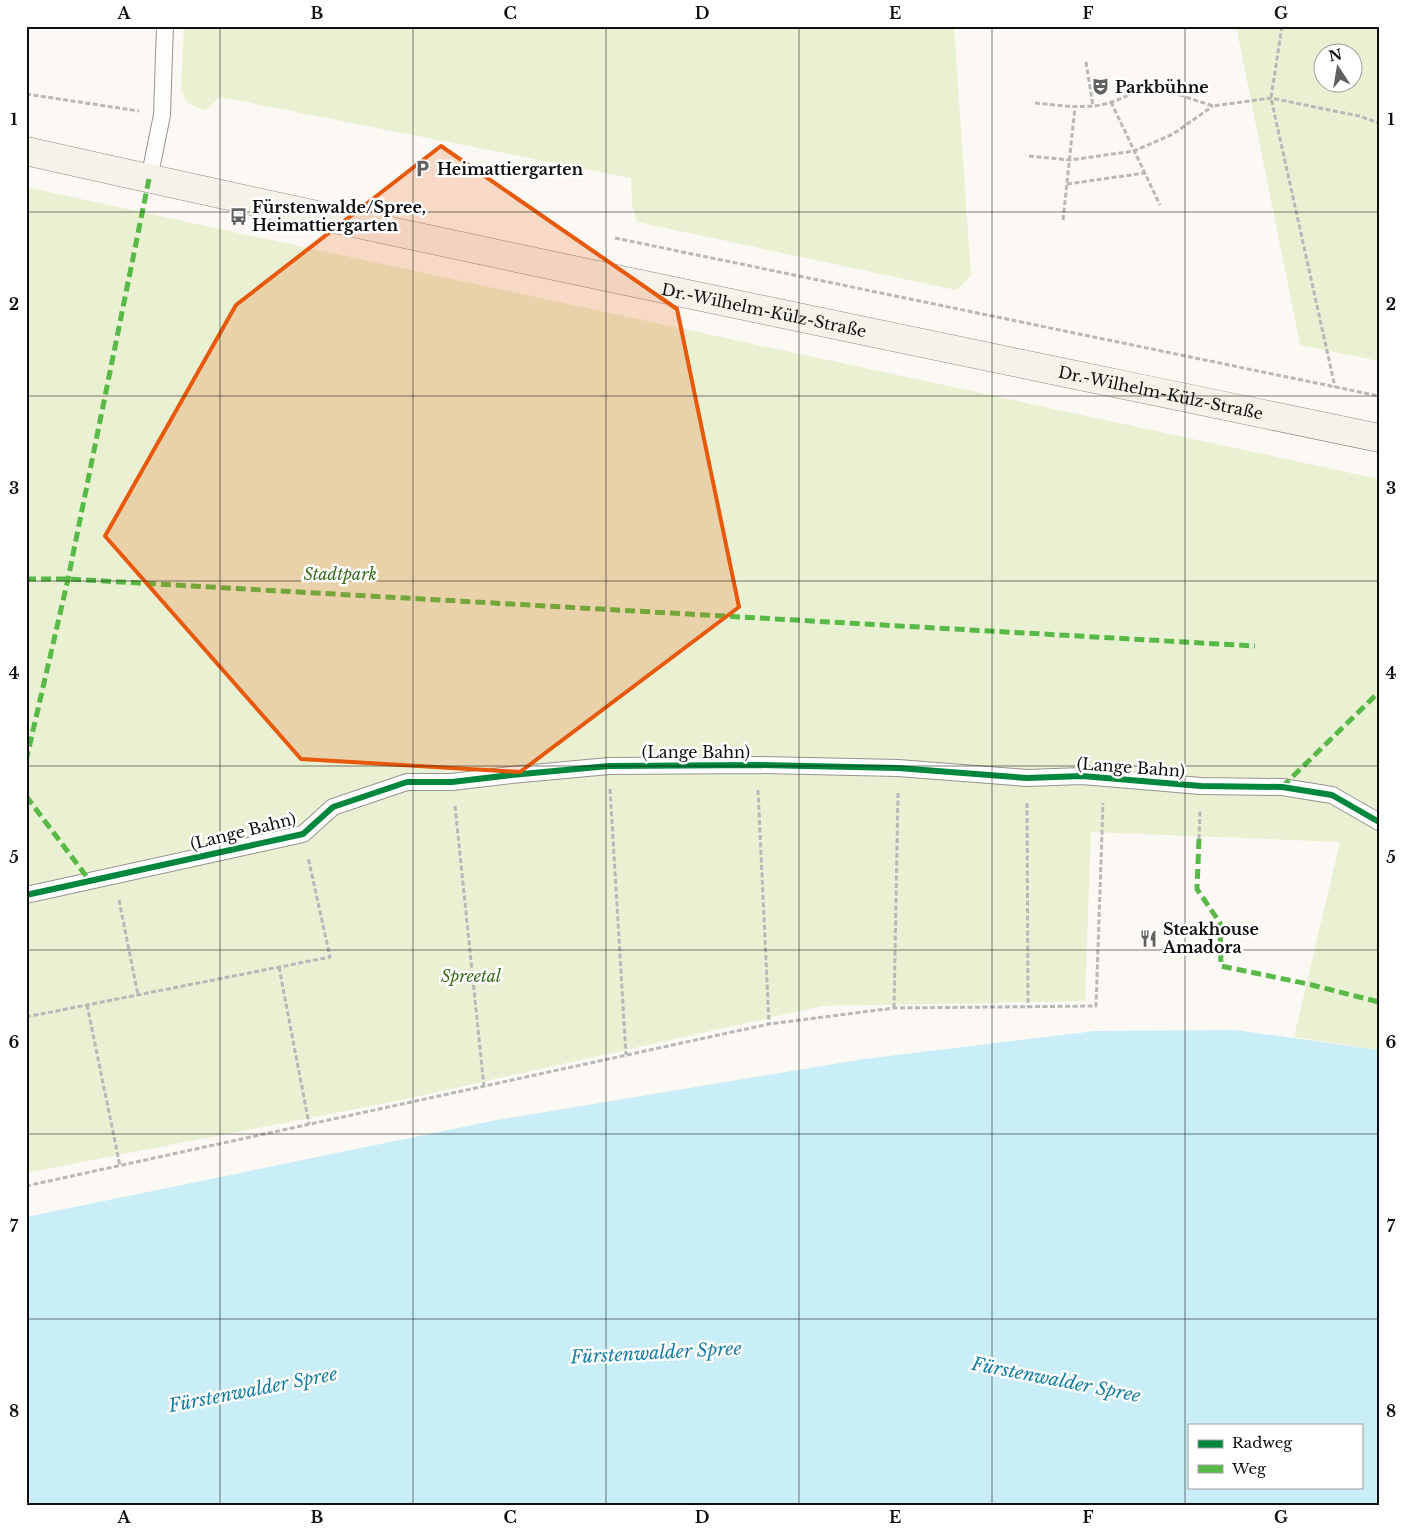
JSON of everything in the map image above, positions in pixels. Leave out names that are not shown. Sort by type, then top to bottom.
[{"type":"main road","name":"Dr.-Wilhelm-Külz-Straße","points":[[26,151],[607,277],[1379,438]]},
{"type":"lane","points":[[149,179],[162,115],[165,26]]},
{"type":"lane","name":"(Lange Bahn)","points":[[26,895],[303,834],[333,807],[407,782],[452,782],[608,766],[757,765],[898,768],[1027,778],[1082,776],[1201,786],[1282,787],[1332,795],[1379,822]]},
{"type":"path","points":[[1282,26],[1271,98],[1335,387]]},
{"type":"path","points":[[1086,62],[1093,106]]},
{"type":"path","points":[[1035,103],[1075,107],[1093,106],[1111,102],[1148,84],[1213,106],[1271,98],[1359,116],[1379,123]]},
{"type":"path","points":[[26,94],[162,115]]},
{"type":"path","points":[[1111,102],[1160,205]]},
{"type":"path","points":[[1029,156],[1070,160],[1134,152],[1173,134],[1213,106]]},
{"type":"path","points":[[1064,220],[1075,107]]},
{"type":"path","points":[[1067,184],[1145,173]]},
{"type":"path","points":[[615,238],[1379,396]]},
{"type":"path","points":[[757,765],[769,1024]]},
{"type":"path","points":[[608,766],[626,1055]]},
{"type":"path","points":[[894,1008],[898,768]]},
{"type":"path","points":[[1027,778],[1028,1007]]},
{"type":"path","points":[[26,1186],[769,1024],[894,1008],[1096,1006],[1104,778]]},
{"type":"path","points":[[452,782],[484,1087]]},
{"type":"path","points":[[26,1017],[330,957],[303,834]]},
{"type":"path","points":[[114,875],[138,995]]},
{"type":"path","points":[[279,966],[309,1124]]},
{"type":"path","points":[[87,1005],[120,1166]]},
{"type":"highlighted area","points":[[441,146],[677,309],[739,607],[520,772],[301,759],[105,536],[236,305]]},
{"type":"green space","points":[[184,26],[954,26],[971,276],[956,290],[637,222],[632,205],[631,178],[220,97],[205,111],[187,103],[181,88]]},
{"type":"green space","points":[[1236,26],[1379,26],[1379,361],[1300,345]]},
{"type":"green space","name":"Stadtpark","points":[[26,187],[1379,479],[1379,1050],[1294,1037],[1340,842],[1091,832],[1085,1001],[823,1006],[397,1101],[26,1173]]},
{"type":"water","name":"Fürstenwalder Spree","points":[[1235,1030],[1379,1050],[1379,1505],[26,1505],[26,1217],[497,1120],[864,1059],[1095,1031]]},
{"type":"marked path","points":[[26,761],[68,579],[149,179]]},
{"type":"marked path","points":[[26,579],[68,579],[1255,646]]},
{"type":"marked path","points":[[1282,787],[1379,692]]},
{"type":"marked path","points":[[26,796],[90,881]]},
{"type":"marked path","points":[[1199,839],[1197,889],[1220,923],[1221,966],[1308,984],[1379,1002]]},
{"type":"cycle path","points":[[26,895],[303,834],[333,807],[407,782],[452,782],[609,766],[757,765],[898,768],[1027,778],[1082,776],[1201,786],[1282,787],[1332,795],[1379,822]]},
{"type":"place","name":"Parkbühne","points":[[1101,87]]},
{"type":"place","name":"Heimattiergarten","points":[[423,169]]},
{"type":"place","name":"Fürstenwalde/Spree, Heimattiergarten","points":[[238,216]]},
{"type":"place","name":"Steakhouse Amadora","points":[[1149,938]]},
{"type":"park label","name":"Spreetal","points":[[471,976]]}]
